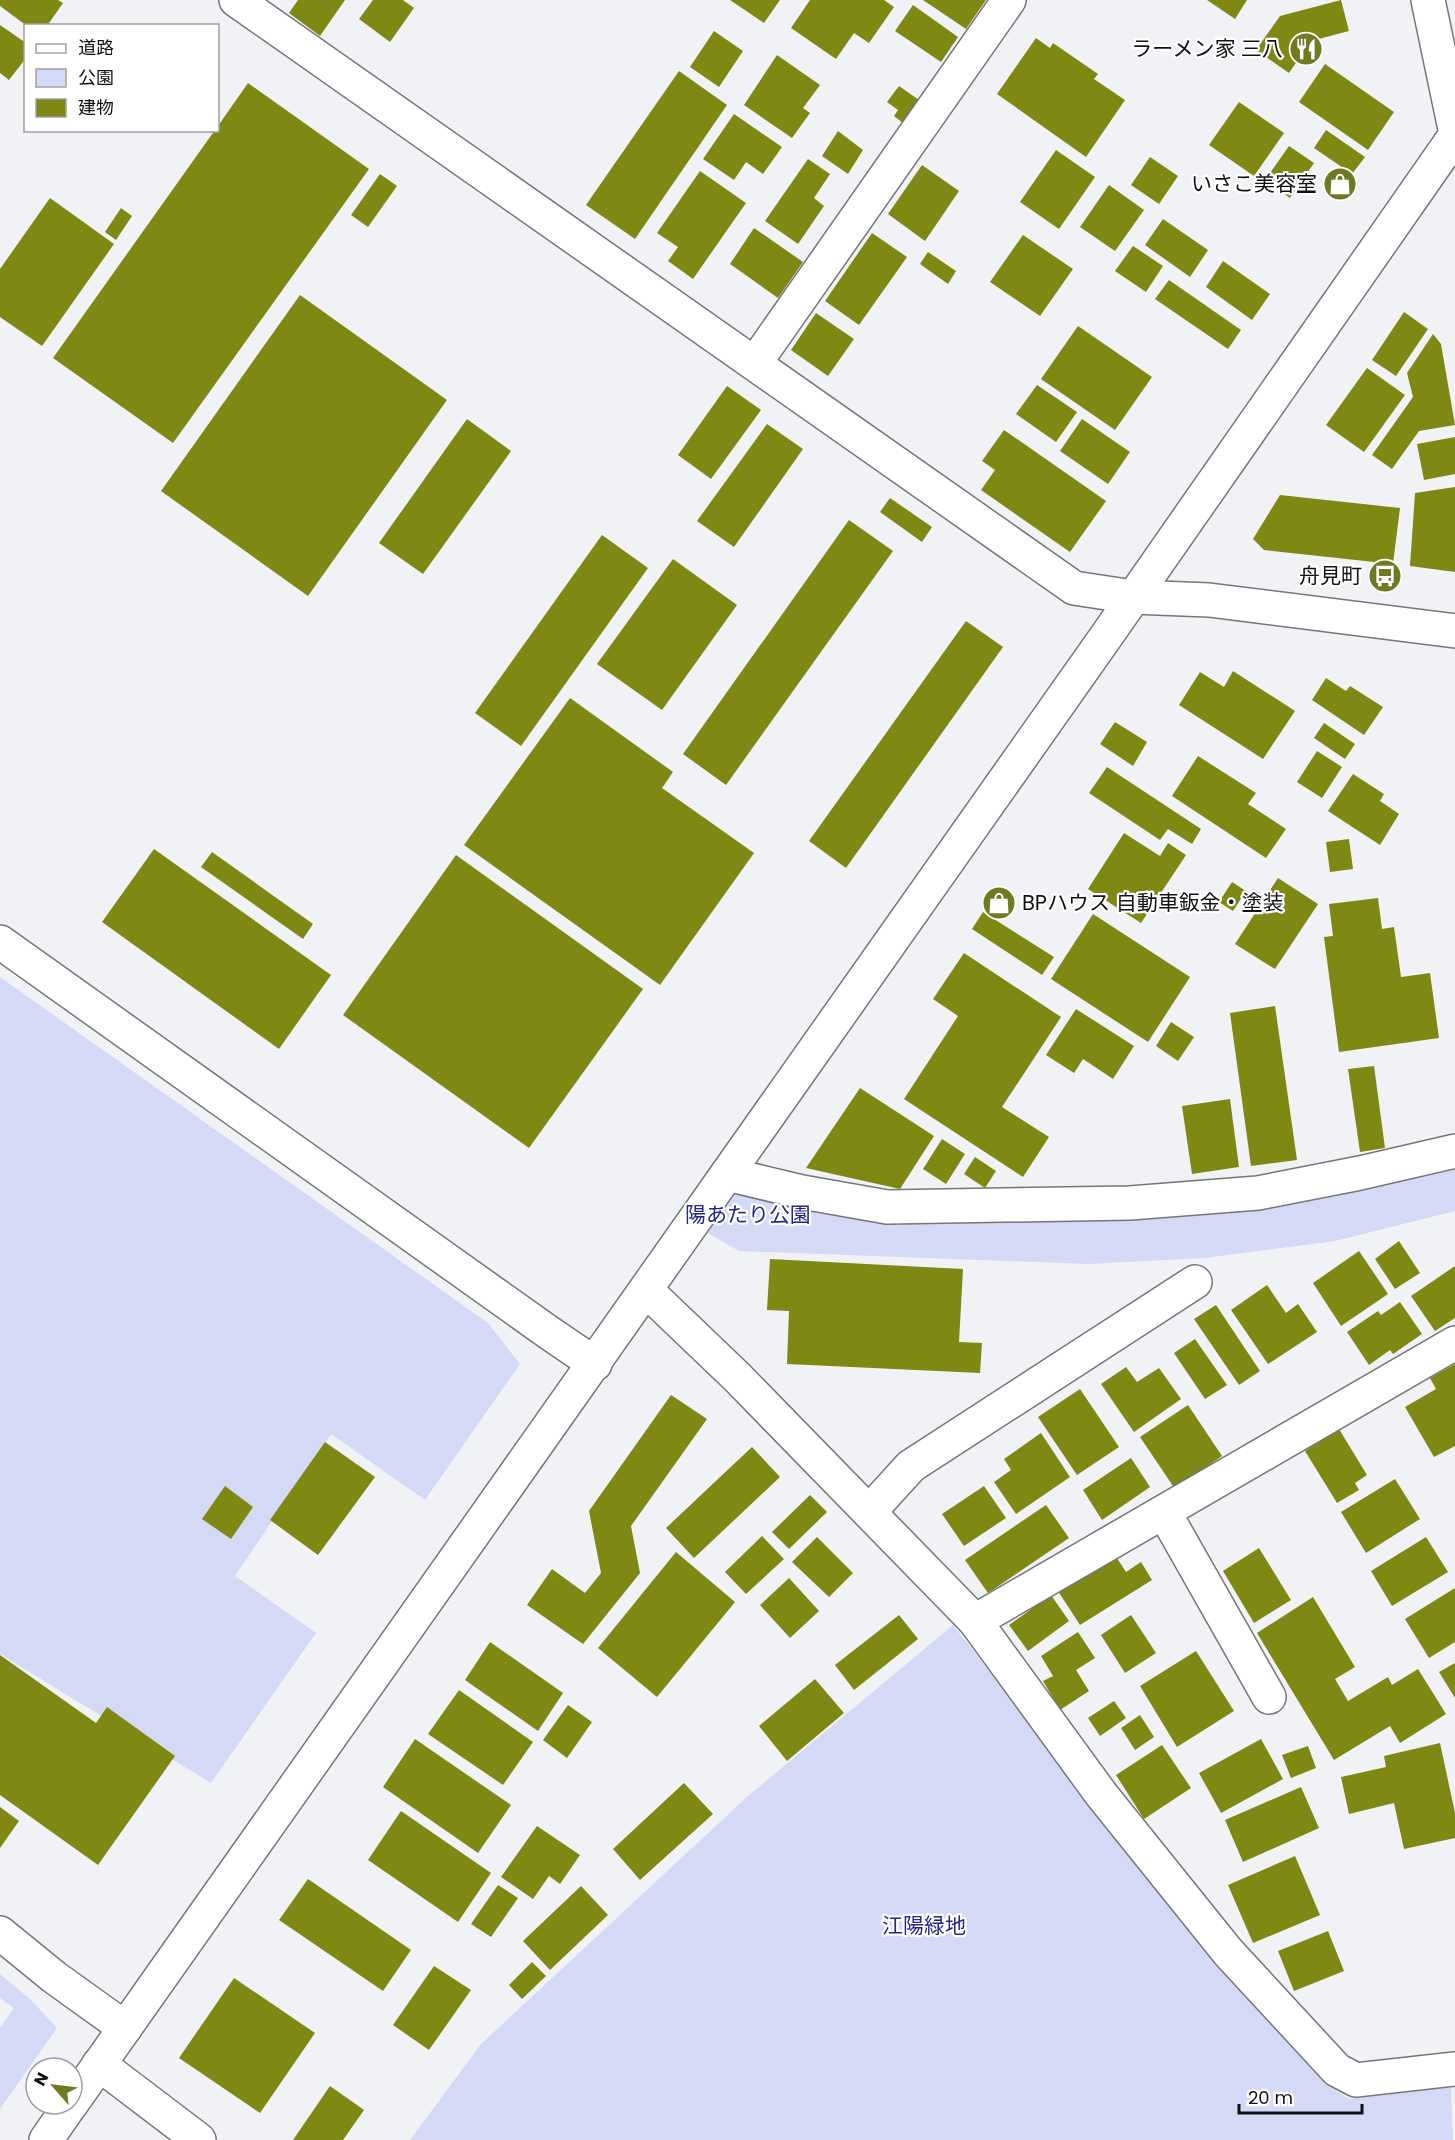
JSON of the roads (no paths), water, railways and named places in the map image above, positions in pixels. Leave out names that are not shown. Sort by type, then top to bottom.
[{"type":"street","points":[[236,0],[1074,588],[1133,597],[1209,600],[1455,631]]},
{"type":"street","points":[[755,363],[1009,0]]},
{"type":"street","points":[[1428,0],[1455,129]]},
{"type":"street","points":[[84,2086],[595,1364],[1455,136]]},
{"type":"street","points":[[0,942],[538,1326],[595,1364]]},
{"type":"street","points":[[727,1174],[802,1192],[887,1207],[1130,1203],[1258,1192],[1360,1173],[1455,1151]]},
{"type":"street","points":[[869,1512],[911,1466],[1195,1282]]},
{"type":"street","points":[[646,1290],[737,1377],[975,1621],[1101,1794],[1228,1952],[1337,2070],[1356,2080],[1455,2069]]},
{"type":"street","points":[[975,1621],[1455,1343]]},
{"type":"street","points":[[1164,1512],[1269,1697]]},
{"type":"street","points":[[0,1933],[125,2028]]},
{"type":"street","points":[[99,2064],[199,2140]]},
{"type":"street","points":[[46,2140],[63,2116]]},
{"type":"place","name":"ラーメン家 三八","points":[[1306,49]]},
{"type":"place","name":"いさこ美容室","points":[[1340,184]]},
{"type":"place","name":"舟見町","points":[[1385,576]]},
{"type":"place","name":"BPハウス 自動車鈑金・塗装","points":[[999,903]]},
{"type":"park label","name":"陽あたり公園","points":[[748,1215]]},
{"type":"park label","name":"江陽緑地","points":[[924,1926]]}]
